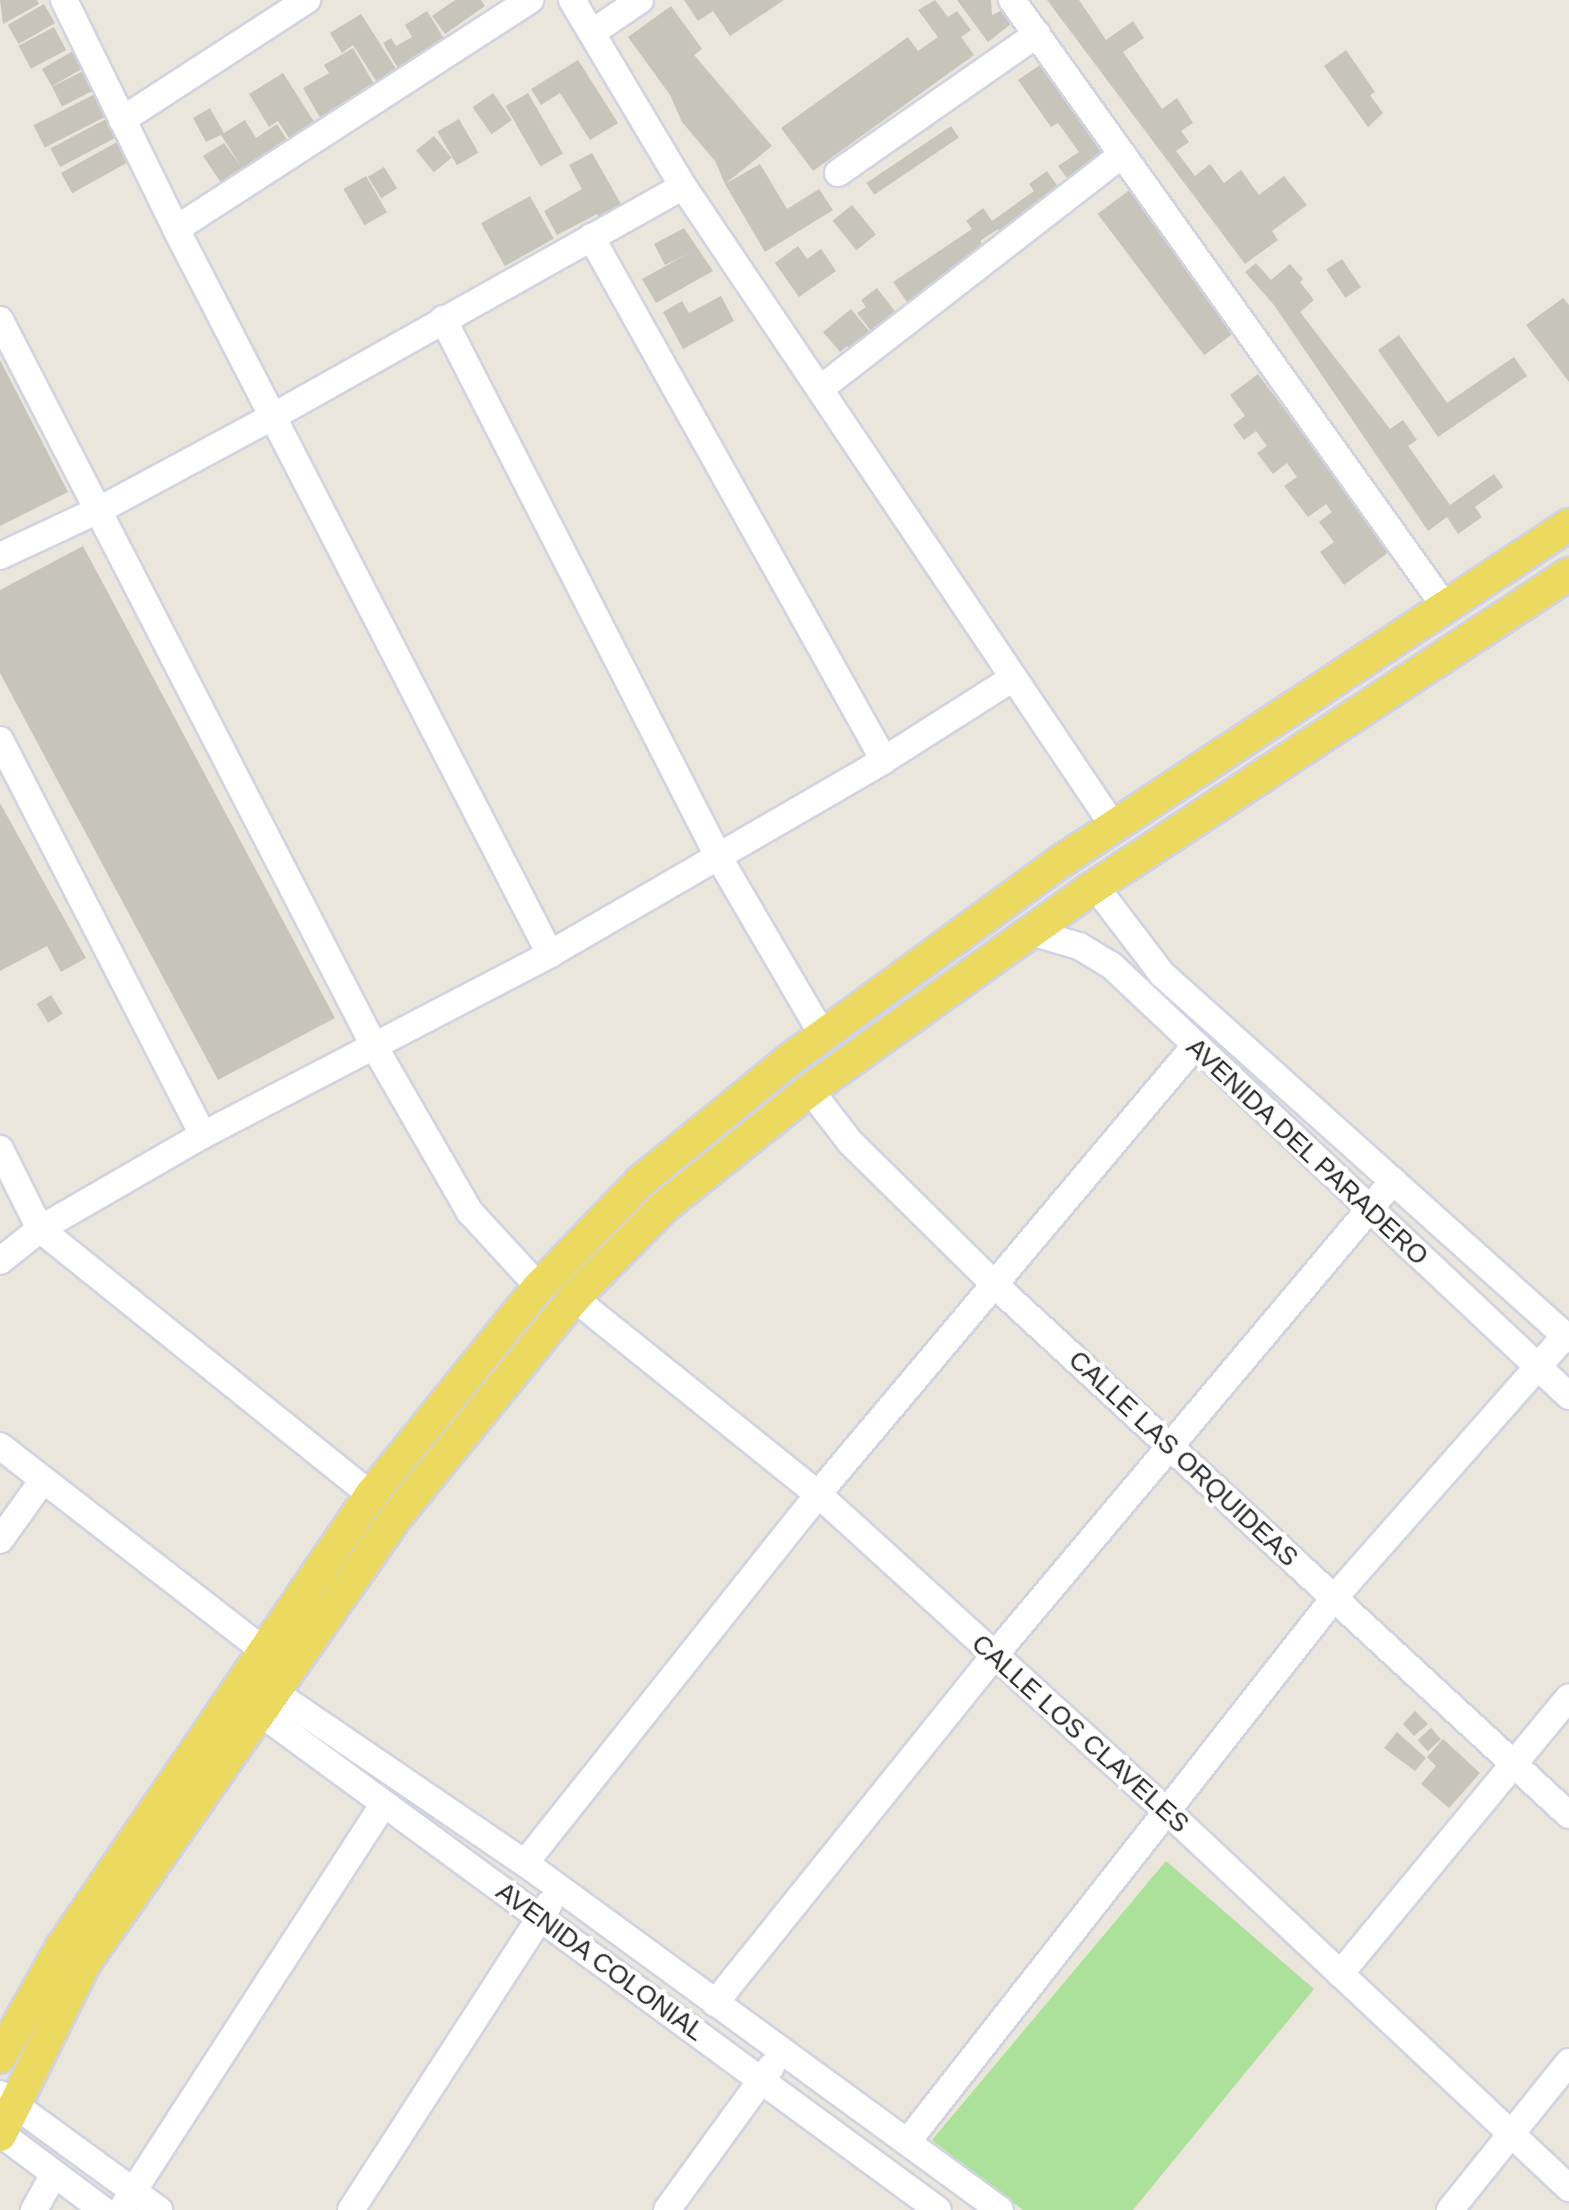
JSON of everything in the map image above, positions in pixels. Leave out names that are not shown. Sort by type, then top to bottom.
[{"type":"main road","points":[[0,2057],[62,1947],[371,1495],[539,1287],[641,1181],[823,1036],[1063,860],[1569,525]]},
{"type":"main road","points":[[0,2134],[8,2099],[85,1963],[397,1516],[574,1298],[664,1207],[810,1090],[1090,890],[1565,582]]},
{"type":"main road","points":[[1063,860],[1090,890]]},
{"type":"street","points":[[64,0],[176,229],[550,954]]},
{"type":"street","points":[[122,120],[307,0]]},
{"type":"street","points":[[176,229],[530,0]]},
{"type":"street","points":[[572,0],[683,186],[1114,827]]},
{"type":"street","points":[[593,32],[640,0]]},
{"type":"street","points":[[1012,0],[1446,608]]},
{"type":"street","points":[[838,173],[1037,34]]},
{"type":"street","points":[[820,389],[1123,154]]},
{"type":"street","points":[[0,556],[101,509],[272,417],[683,186]]},
{"type":"street","points":[[591,237],[884,760]]},
{"type":"street","points":[[443,319],[718,856],[823,1036]]},
{"type":"street","points":[[0,320],[101,509],[374,1046],[470,1212],[539,1287]]},
{"type":"street","points":[[0,1261],[40,1229],[203,1135],[550,954],[884,760],[1013,678]]},
{"type":"street","points":[[0,740],[203,1135]]},
{"type":"street","name":"AVENIDA DEL PARADERO","points":[[1090,890],[1162,974],[1567,1337]]},
{"type":"street","name":"AVENIDA DEL PARADERO","points":[[1031,932],[1079,946],[1111,965],[1194,1047],[1569,1396]]},
{"type":"street","points":[[525,1863],[818,1494],[1194,1047]]},
{"type":"street","name":"CALLE LAS ORQUIDEAS","points":[[810,1090],[850,1142],[995,1285],[1569,1815]]},
{"type":"street","points":[[0,1149],[40,1229],[371,1495]]},
{"type":"street","points":[[715,2003],[993,1657],[1393,1181]]},
{"type":"street","name":"CALLE LOS CLAVELES","points":[[574,1298],[818,1494],[993,1657],[1168,1812],[1569,2188]]},
{"type":"street","points":[[908,2141],[1334,1598],[1567,1337]]},
{"type":"street","points":[[0,1446],[263,1650]]},
{"type":"street","points":[[0,1540],[43,1480]]},
{"type":"street","points":[[1340,1974],[1569,1697]]},
{"type":"street","points":[[268,1703],[525,1863],[1000,2210]]},
{"type":"street","name":"AVENIDA COLONIAL","points":[[268,1703],[384,1804],[938,2210]]},
{"type":"street","points":[[127,2200],[384,1804]]},
{"type":"street","points":[[351,2210],[560,1889]]},
{"type":"street","points":[[667,2210],[782,2051]]},
{"type":"street","points":[[1450,2210],[1569,2062]]},
{"type":"street","points":[[8,2099],[127,2200],[159,2210]]},
{"type":"street","points":[[0,2134],[103,2210]]},
{"type":"street","points":[[34,2210],[54,2174]]},
{"type":"street","points":[[949,2210],[967,2186]]},
{"type":"green space","points":[[1166,1861],[1314,1989],[1133,2210],[1023,2210],[932,2140]]},
{"type":"building","points":[[0,0],[37,0],[39,4],[3,24]]},
{"type":"building","points":[[455,0],[481,0],[485,6],[445,34],[432,16]]},
{"type":"building","points":[[684,0],[784,0],[730,36],[713,11],[698,21]]},
{"type":"building","points":[[935,0],[948,17],[957,11],[971,30],[961,37],[974,55],[813,171],[781,128],[908,37],[918,51],[938,37],[918,10]]},
{"type":"building","points":[[957,0],[991,0],[992,15],[1003,10],[1012,23],[988,42]]},
{"type":"building","points":[[1047,0],[1079,0],[1106,40],[1133,21],[1144,38],[1123,52],[1162,109],[1177,98],[1193,123],[1181,131],[1189,142],[1176,151],[1195,176],[1210,164],[1224,183],[1241,170],[1259,195],[1284,176],[1307,205],[1272,231],[1278,240],[1245,264]]},
{"type":"building","points":[[44,4],[55,23],[19,44],[8,25]]},
{"type":"building","points":[[671,6],[702,49],[694,55],[772,146],[725,184],[715,161],[682,122],[670,95],[628,37]]},
{"type":"building","points":[[427,11],[448,45],[405,80],[383,43],[391,38],[396,46],[412,37],[405,25]]},
{"type":"building","points":[[361,14],[400,75],[380,87],[353,45],[342,53],[330,33]]},
{"type":"building","points":[[54,27],[66,50],[31,69],[19,46]]},
{"type":"building","points":[[353,48],[377,89],[322,121],[303,88],[329,73],[324,65]]},
{"type":"building","points":[[1346,50],[1375,92],[1370,95],[1383,113],[1368,127],[1324,66]]},
{"type":"building","points":[[73,51],[83,68],[52,86],[42,69]]},
{"type":"building","points":[[578,60],[618,123],[590,140],[560,93],[541,105],[531,89]]},
{"type":"building","points":[[1040,65],[1105,158],[1070,182],[1058,166],[1079,152],[1058,123],[1051,127],[1018,80]]},
{"type":"building","points":[[85,70],[95,90],[62,106],[52,87]]},
{"type":"building","points":[[283,73],[318,128],[293,144],[278,121],[269,127],[249,94]]},
{"type":"building","points":[[493,93],[512,120],[491,134],[473,107]]},
{"type":"building","points":[[528,93],[563,154],[540,167],[505,106]]},
{"type":"building","points":[[95,94],[106,116],[45,148],[34,125]]},
{"type":"building","points":[[210,108],[224,133],[245,120],[256,138],[277,124],[291,146],[226,190],[203,156],[224,143],[241,166],[221,135],[206,142],[193,118]]},
{"type":"building","points":[[106,119],[116,138],[60,167],[50,149]]},
{"type":"building","points":[[459,119],[478,153],[457,165],[437,132]]},
{"type":"building","points":[[951,126],[959,138],[874,195],[866,183]]},
{"type":"building","points":[[434,136],[452,158],[434,172],[416,150]]},
{"type":"building","points":[[117,142],[128,162],[72,193],[61,173]]},
{"type":"building","points":[[592,153],[625,211],[602,223],[597,214],[557,235],[544,211],[582,189],[569,165]]},
{"type":"building","points":[[760,164],[787,209],[819,189],[833,210],[765,252],[725,184]]},
{"type":"building","points":[[384,167],[397,188],[381,198],[368,177]]},
{"type":"building","points":[[1047,171],[1061,191],[1001,233],[998,229],[980,241],[986,250],[907,302],[893,282],[972,229],[966,221],[983,208],[992,221],[1034,191],[1029,184]]},
{"type":"building","points":[[366,176],[387,212],[364,225],[343,189]]},
{"type":"building","points":[[1132,188],[1239,329],[1204,355],[1098,214]]},
{"type":"building","points":[[530,196],[554,239],[505,266],[481,223]]},
{"type":"building","points":[[852,205],[876,235],[856,250],[833,221]]},
{"type":"building","points":[[684,228],[713,271],[656,303],[642,279],[691,252],[665,265],[654,244]]},
{"type":"building","points":[[798,246],[807,259],[821,249],[836,271],[799,297],[775,263]]},
{"type":"building","points":[[1342,259],[1361,287],[1345,298],[1326,270]]},
{"type":"building","points":[[1256,263],[1271,280],[1290,264],[1303,279],[1300,282],[1314,300],[1300,312],[1390,429],[1403,420],[1417,440],[1408,446],[1450,505],[1494,474],[1503,487],[1475,507],[1482,517],[1458,534],[1447,517],[1428,531],[1274,305],[1245,272]]},
{"type":"building","points":[[877,288],[904,323],[879,341],[857,313],[866,307],[861,300]]},
{"type":"building","points":[[721,296],[734,321],[683,349],[663,312],[682,301],[689,313]]},
{"type":"building","points":[[1563,298],[1569,305],[1569,382],[1526,325]]},
{"type":"building","points":[[851,309],[879,343],[857,359],[847,346],[840,352],[823,332]]},
{"type":"building","points":[[1399,335],[1447,403],[1514,357],[1527,376],[1438,437],[1378,350]]},
{"type":"building","points":[[0,360],[68,492],[0,526]]},
{"type":"building","points":[[1258,374],[1390,551],[1344,585],[1320,552],[1334,542],[1319,522],[1332,512],[1326,504],[1308,517],[1284,486],[1297,477],[1287,463],[1273,474],[1257,453],[1267,446],[1256,431],[1244,440],[1233,425],[1245,416],[1230,395]]},
{"type":"building","points":[[83,546],[335,1018],[218,1080],[0,673],[0,590]]},
{"type":"building","points":[[0,803],[86,958],[61,972],[47,946],[0,971]]},
{"type":"building","points":[[51,995],[63,1014],[48,1023],[37,1004]]},
{"type":"building","points":[[1415,1711],[1428,1724],[1414,1736],[1403,1724]]},
{"type":"building","points":[[1431,1728],[1441,1739],[1428,1751],[1418,1740]]},
{"type":"building","points":[[1397,1732],[1426,1758],[1415,1771],[1384,1748]]},
{"type":"building","points":[[1443,1739],[1480,1773],[1449,1808],[1421,1784],[1436,1766],[1427,1757]]}]
